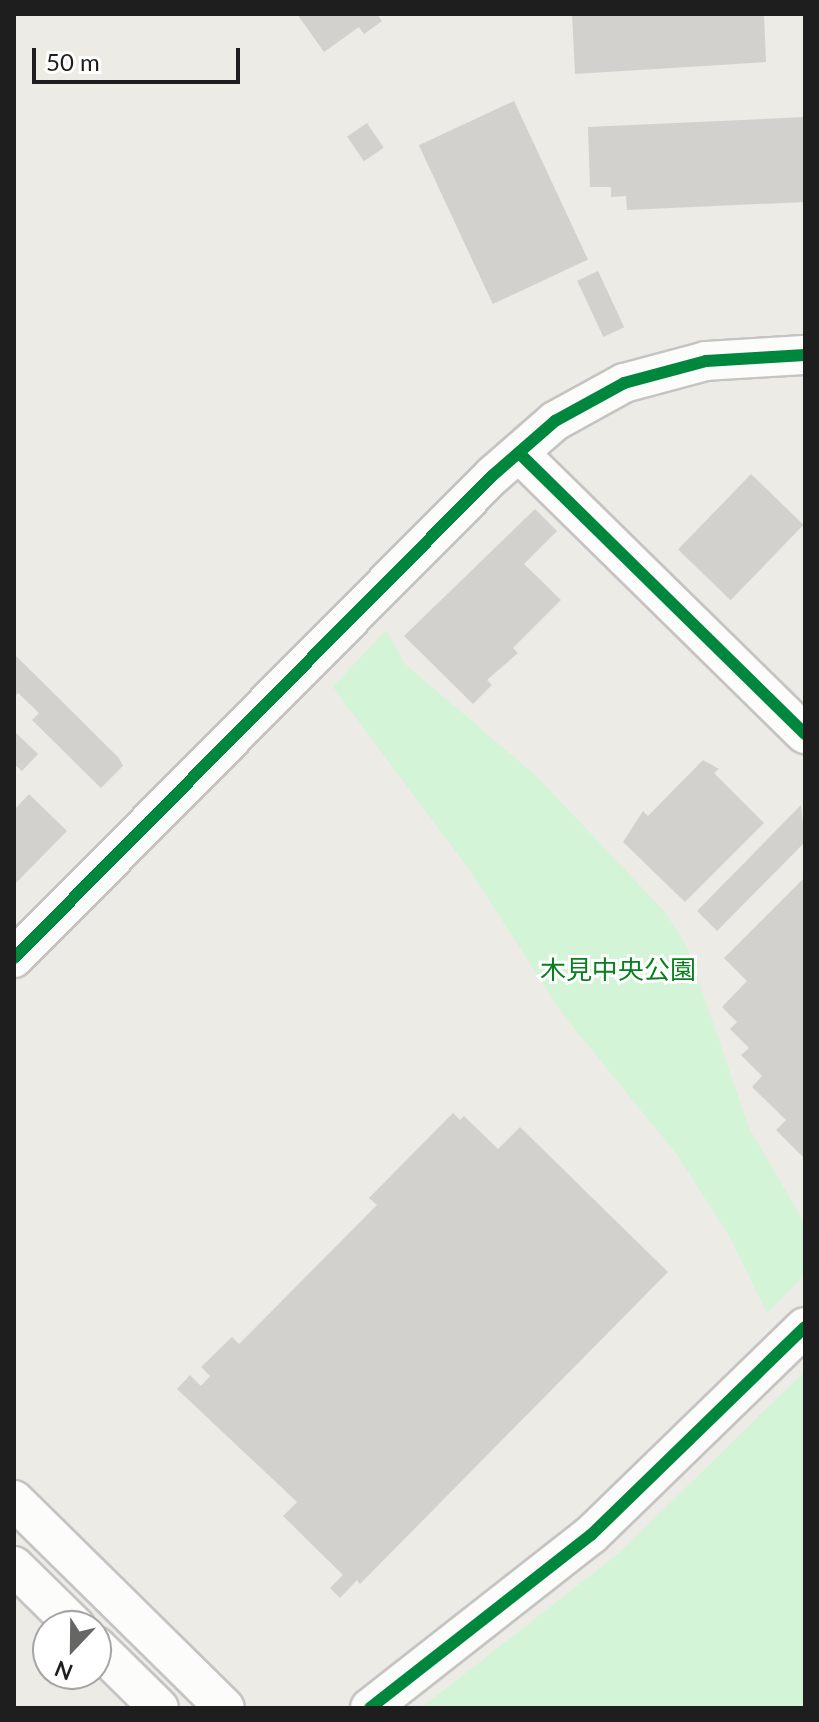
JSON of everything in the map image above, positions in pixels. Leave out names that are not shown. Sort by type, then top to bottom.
[{"type":"street","points":[[14,958],[519,453],[555,421],[624,383],[706,361],[805,355]]},
{"type":"street","points":[[519,453],[805,734]]},
{"type":"street","points":[[370,1708],[591,1535],[805,1327]]},
{"type":"street","points":[[14,1500],[225,1708]]},
{"type":"street","points":[[14,1566],[59,1610]]},
{"type":"street","points":[[112,1662],[159,1708]]},
{"type":"green space","name":"木見中央公園","points":[[386,630],[405,664],[536,776],[664,911],[687,947],[749,1128],[805,1224],[805,1274],[767,1313],[728,1234],[678,1156],[562,1013],[471,872],[333,687]]},
{"type":"green space","points":[[805,1371],[805,1708],[421,1708],[618,1554]]},
{"type":"building","points":[[297,14],[377,14],[382,21],[364,34],[359,27],[324,52]]},
{"type":"building","points":[[572,14],[764,14],[766,62],[575,74]]},
{"type":"building","points":[[514,101],[588,260],[493,304],[419,145]]},
{"type":"building","points":[[805,117],[805,202],[627,210],[626,196],[611,197],[611,187],[590,187],[588,127]]},
{"type":"building","points":[[367,123],[384,148],[364,161],[347,136]]},
{"type":"building","points":[[598,271],[624,327],[603,337],[577,281]]},
{"type":"building","points":[[751,474],[804,525],[731,600],[678,550]]},
{"type":"building","points":[[535,509],[557,531],[524,564],[561,600],[513,648],[518,653],[487,680],[492,685],[473,704],[404,636]]},
{"type":"building","points":[[14,654],[119,758],[123,766],[101,788],[32,720],[39,713],[18,693],[14,697]]},
{"type":"building","points":[[14,731],[38,754],[22,771],[14,764]]},
{"type":"building","points":[[703,760],[719,769],[714,773],[764,823],[685,902],[623,842],[643,811],[648,816]]},
{"type":"building","points":[[29,794],[67,831],[14,885],[14,810]]},
{"type":"building","points":[[801,805],[805,842],[717,931],[697,911]]},
{"type":"building","points":[[805,877],[805,1159],[776,1130],[786,1120],[752,1087],[762,1076],[741,1055],[749,1048],[730,1029],[737,1022],[722,1007],[747,981],[724,958]]},
{"type":"building","points":[[453,1113],[460,1120],[464,1116],[498,1149],[520,1127],[668,1272],[360,1584],[357,1580],[340,1598],[330,1588],[343,1575],[283,1516],[297,1502],[177,1389],[190,1375],[201,1386],[210,1376],[201,1367],[232,1337],[239,1344],[377,1205],[369,1198]]},
{"type":"cycle path","points":[[14,958],[492,476],[555,421],[624,383],[706,361],[805,355]]},
{"type":"cycle path","points":[[519,453],[805,734]]},
{"type":"cycle path","points":[[370,1708],[591,1535],[805,1327]]}]
